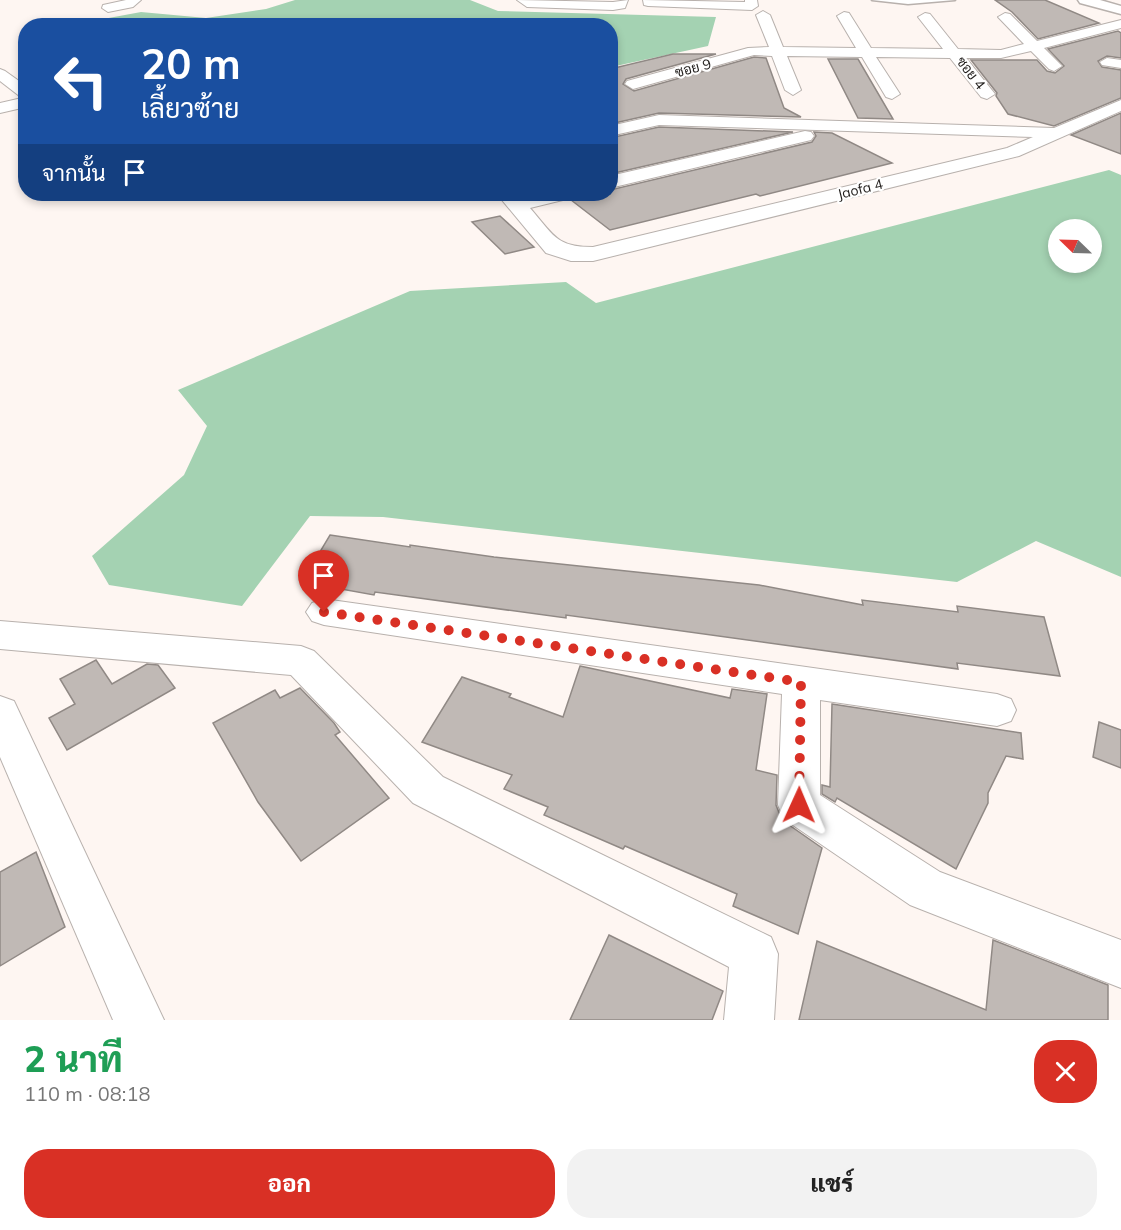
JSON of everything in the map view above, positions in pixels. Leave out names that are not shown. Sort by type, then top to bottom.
[{"type":"main road","points":[[1085,0],[1121,9]]},
{"type":"main road","points":[[1109,0],[1121,3]]},
{"type":"street","points":[[108,8],[129,4],[135,0]]},
{"type":"street","points":[[524,0],[527,3],[538,4],[613,6],[620,5],[622,0]]},
{"type":"street","points":[[647,5],[752,6],[751,0]]},
{"type":"street","points":[[763,15],[793,90]]},
{"type":"street","points":[[844,16],[864,52],[892,94]]},
{"type":"street","name":"ซอย 4","points":[[926,17],[987,94]]},
{"type":"street","points":[[1005,17],[1054,66]]},
{"type":"street","name":"ซอย 9","points":[[633,84],[693,75],[753,51],[1001,54],[1121,24]]},
{"type":"street","points":[[0,74],[18,88]]},
{"type":"street","points":[[0,108],[18,104]]},
{"type":"street","name":"Jaofa 4","points":[[513,201],[554,248],[571,254],[593,254],[1013,152],[1121,105]]},
{"type":"street","points":[[618,129],[659,120],[1056,132]]},
{"type":"street","points":[[618,180],[846,126]]},
{"type":"street","points":[[324,612],[997,710]]},
{"type":"street","points":[[0,635],[301,661],[428,790],[754,954],[749,1020]]},
{"type":"street","points":[[801,682],[799,805],[926,889],[1121,964]]},
{"type":"street","points":[[0,712],[139,1020]]},
{"type":"lane","points":[[875,0],[908,2],[952,0]]},
{"type":"green space","points":[[295,0],[470,0],[498,11],[716,17],[708,46],[618,65],[618,18],[206,18],[266,9]]},
{"type":"green space","points":[[141,12],[206,18],[109,18]]},
{"type":"green space","points":[[1109,170],[1121,175],[1121,577],[1036,541],[957,582],[383,517],[310,516],[242,606],[109,585],[92,556],[184,475],[207,426],[178,390],[410,291],[566,282],[596,303]]},
{"type":"building","points":[[995,0],[1045,0],[1099,23],[1038,39],[1012,12]]},
{"type":"building","points":[[1118,31],[1121,33],[1121,58],[1107,56],[1098,61],[1102,67],[1121,70],[1121,98],[1054,126],[1008,114],[996,96],[997,93],[971,60],[1037,60],[1047,71],[1055,73],[1064,66],[1048,49]]},
{"type":"building","points":[[673,54],[716,54],[626,79],[623,84],[634,91],[754,57],[766,58],[784,108],[801,117],[659,113],[618,122],[618,67]]},
{"type":"building","points":[[828,59],[858,59],[893,119],[858,118]]},
{"type":"building","points":[[1121,113],[1121,154],[1071,135]]},
{"type":"building","points":[[659,127],[793,132],[618,172],[618,136]]},
{"type":"building","points":[[814,132],[832,133],[892,163],[610,230],[572,201],[618,201],[618,188],[812,142],[816,136]]},
{"type":"building","points":[[500,216],[534,247],[505,254],[472,222]]},
{"type":"building","points":[[330,535],[494,557],[759,585],[863,605],[862,600],[958,612],[957,606],[1044,617],[1060,676],[957,663],[958,669],[566,615],[566,618],[375,592],[374,595],[302,582]]},
{"type":"building","points":[[96,660],[112,684],[147,664],[158,665],[175,688],[67,750],[49,718],[75,704],[60,679]]},
{"type":"building","points":[[580,666],[730,698],[732,689],[767,694],[756,770],[777,775],[776,805],[782,820],[822,848],[798,934],[733,906],[737,894],[625,846],[623,849],[544,815],[548,807],[504,789],[512,775],[422,742],[462,677],[511,694],[509,697],[563,717]]},
{"type":"building","points":[[300,688],[334,723],[340,732],[335,735],[389,798],[301,861],[258,802],[213,723],[275,690],[280,698]]},
{"type":"building","points":[[832,704],[1021,733],[1023,759],[1006,756],[988,793],[988,803],[956,869],[837,798],[835,802],[822,794],[822,785],[830,787]]},
{"type":"building","points":[[1099,722],[1121,730],[1121,768],[1093,757]]},
{"type":"building","points":[[36,852],[65,927],[0,966],[0,872]]},
{"type":"building","points":[[609,935],[723,991],[712,1020],[570,1020]]},
{"type":"building","points":[[993,940],[1108,985],[1108,1020],[799,1020],[817,941],[986,1010]]},
{"type":"route","points":[[324,612],[801,682],[799,805]]}]
